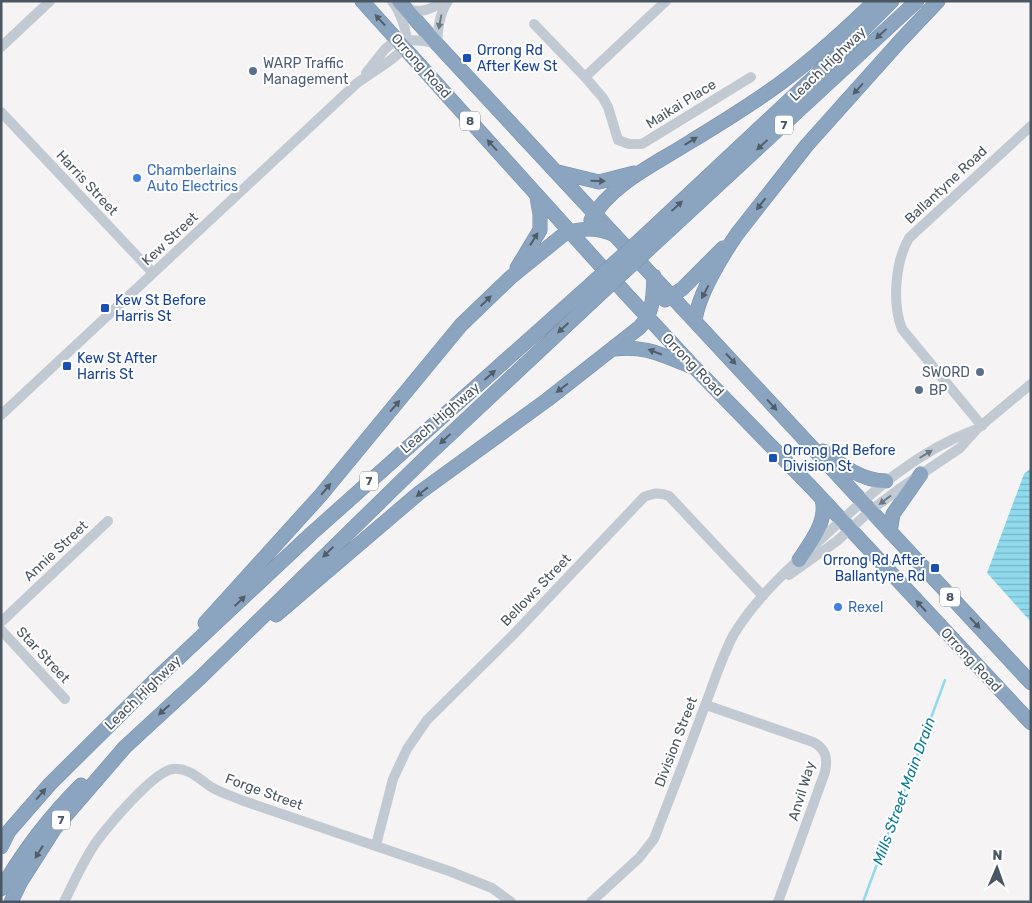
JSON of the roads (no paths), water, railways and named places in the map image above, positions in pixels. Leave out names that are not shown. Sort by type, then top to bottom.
[{"type":"highway","name":"Orrong Road","points":[[362,1],[403,42],[537,197],[694,368],[822,499],[1031,723]]},
{"type":"highway","points":[[592,257],[587,228],[602,203],[639,171],[733,116],[792,76],[834,41],[876,1]]},
{"type":"highway","name":"Leach Highway","points":[[646,244],[754,134],[892,1]]},
{"type":"highway","name":"Leach Highway","points":[[1,847],[10,832],[50,784],[153,682],[310,534],[595,290],[917,1]]},
{"type":"highway","points":[[695,321],[699,303],[737,234],[807,145],[938,1]]},
{"type":"highway","name":"Orrong Road","points":[[403,5],[1031,683]]},
{"type":"highway","points":[[557,172],[599,182],[607,182],[639,171]]},
{"type":"highway","points":[[511,277],[540,230],[537,197]]},
{"type":"highway","points":[[153,682],[320,496],[461,325],[511,277],[563,235],[587,228],[604,231],[616,236]]},
{"type":"highway","points":[[628,296],[640,301],[652,302],[663,301],[672,296],[684,287],[737,234]]},
{"type":"highway","points":[[201,677],[419,494],[614,349],[640,327],[648,318],[652,302],[654,276]]},
{"type":"highway","name":"Leach Highway","points":[[125,747],[201,677],[595,290]]},
{"type":"highway","points":[[614,349],[630,347],[648,349],[694,368]]},
{"type":"highway","points":[[791,426],[852,470],[870,479],[886,481]]},
{"type":"highway","points":[[890,532],[893,514],[921,474]]},
{"type":"highway","points":[[798,560],[818,531],[824,506],[822,499]]},
{"type":"highway","name":"7","points":[[1,889],[25,850],[56,810],[91,774],[125,747]]},
{"type":"highway","name":"7","points":[[11,902],[20,883],[55,828],[125,747]]},
{"type":"street","points":[[1,47],[50,1]]},
{"type":"street","points":[[392,1],[401,16],[403,42],[424,41],[438,44],[441,14],[448,1]]},
{"type":"street","points":[[403,5],[418,12],[427,11],[444,1]]},
{"type":"street","points":[[585,77],[666,1]]},
{"type":"street","name":"Maikai Place","points":[[534,24],[585,77],[608,108],[618,140],[629,144],[642,144],[751,77]]},
{"type":"street","name":"Kew Street","points":[[1,415],[358,83],[385,49],[403,42]]},
{"type":"street","name":"Harris Street","points":[[1,112],[153,273]]},
{"type":"street","name":"Ballantyne Road","points":[[979,427],[902,329],[896,310],[900,256],[909,238],[1031,126]]},
{"type":"street","points":[[866,506],[921,474],[960,448],[979,427],[1031,384]]},
{"type":"street","points":[[846,525],[866,506],[886,481],[954,437],[979,427]]},
{"type":"street","name":"Bellows Street","points":[[376,845],[393,778],[407,749],[427,720],[513,635],[644,497],[660,492],[669,496],[763,596]]},
{"type":"street","name":"Annie Street","points":[[1,622],[108,521]]},
{"type":"street","name":"Division Street","points":[[591,902],[640,858],[654,839],[727,648],[741,625],[763,596],[798,560],[846,525]]},
{"type":"street","name":"Division Street","points":[[776,584],[796,571],[846,525]]},
{"type":"street","name":"Star Street","points":[[1,630],[66,699]]},
{"type":"street","name":"Anvil Way","points":[[706,705],[813,742],[821,746],[825,754],[827,762],[825,772],[778,902]]},
{"type":"street","name":"Forge Street","points":[[64,902],[96,842],[148,783],[160,774],[173,768],[185,770],[199,777],[213,788],[241,800],[376,845],[492,888],[511,902]]},
{"type":"water","points":[[1031,468],[1031,622],[987,573],[1024,474]]},
{"type":"waterway","name":"Mills Street Main Drain","points":[[863,902],[945,680]]},
{"type":"place","name":"Orrong Rd After Kew St","points":[[467,58]]},
{"type":"place","name":"WARP Traffic Management","points":[[253,71]]},
{"type":"place","name":"Chamberlains Auto Electrics","points":[[137,178]]},
{"type":"place","name":"Kew St Before Harris St","points":[[105,308]]},
{"type":"place","name":"Kew St After Harris St","points":[[67,366]]},
{"type":"place","name":"SWORD","points":[[980,372]]},
{"type":"place","name":"BP","points":[[919,390]]},
{"type":"place","name":"Orrong Rd Before Division St","points":[[773,458]]},
{"type":"place","name":"Orrong Rd After Ballantyne Rd","points":[[935,568]]},
{"type":"place","name":"Rexel","points":[[838,607]]}]
